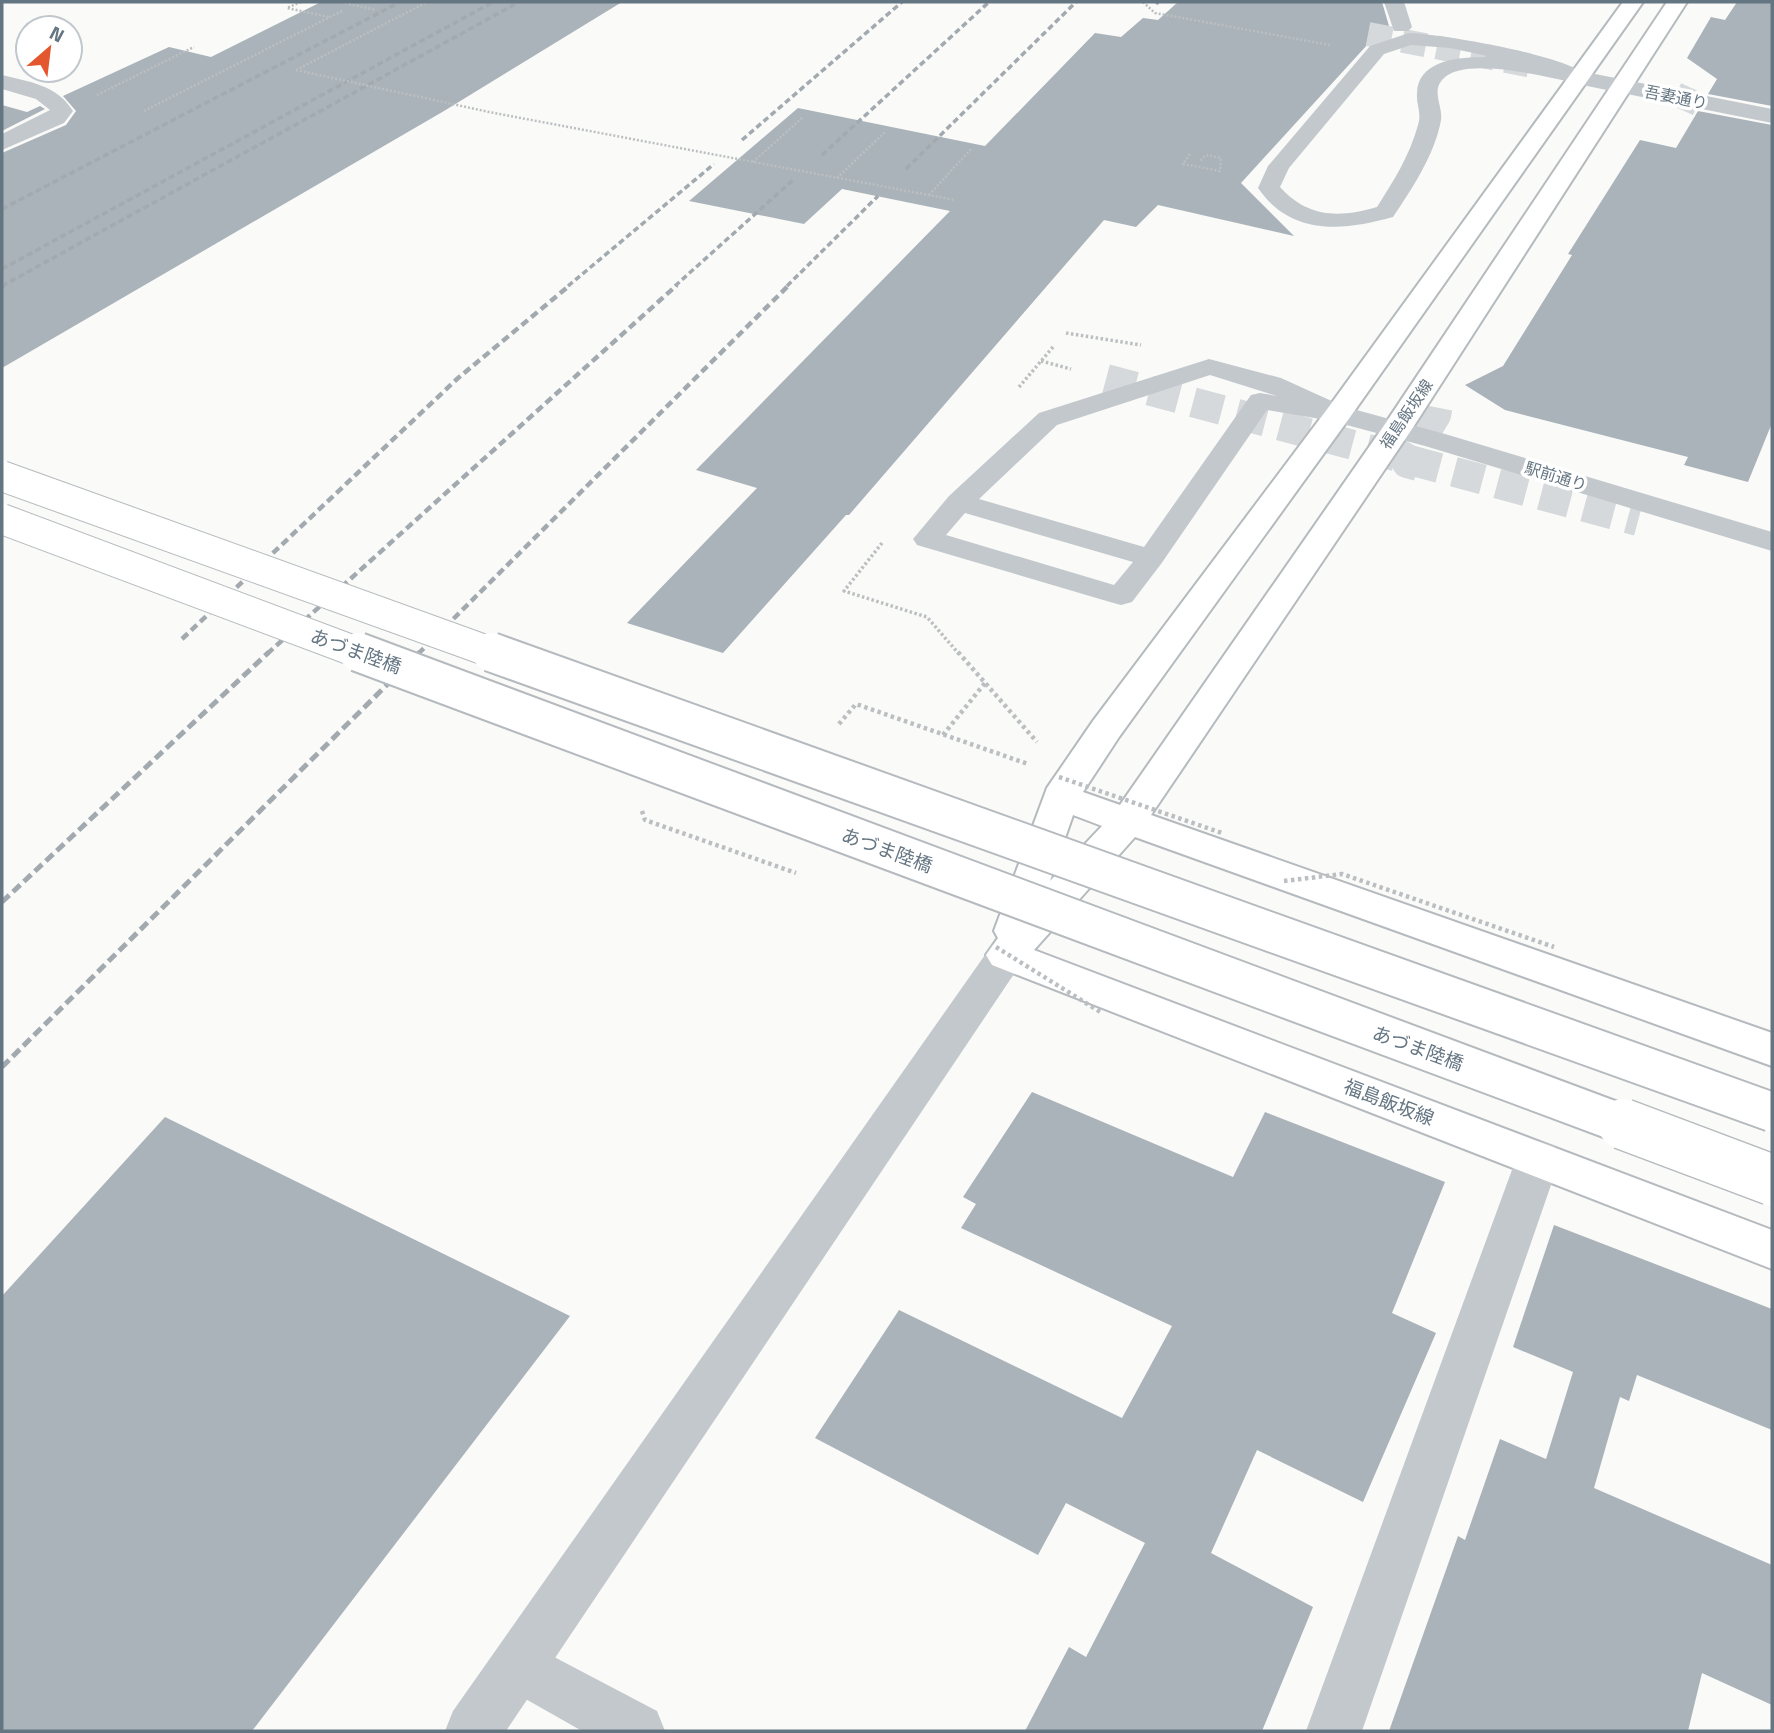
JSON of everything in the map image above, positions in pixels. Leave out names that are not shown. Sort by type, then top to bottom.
[{"type":"main road","points":[[1001,951],[1059,787],[1106,729],[1338,414],[1633,2]]},
{"type":"main road","name":"福島飯坂線","points":[[1677,2],[1397,429],[1128,822],[1001,951],[1772,1250]]},
{"type":"main road","points":[[2,476],[1772,1112]]},
{"type":"main road","name":"あづま陸橋","points":[[2,519],[1772,1180]]},
{"type":"main road","points":[[1059,787],[1128,822],[1772,1050]]},
{"type":"street","points":[[1394,2],[1401,27]]},
{"type":"street","name":"吾妻通り","points":[[1580,78],[1772,116]]},
{"type":"street","points":[[2,82],[39,93],[59,104],[62,111],[56,118],[2,143]]},
{"type":"street","name":"駅前通り","points":[[1338,414],[1397,429],[1772,542]]},
{"type":"street","points":[[473,1731],[1001,951]]},
{"type":"street","points":[[1334,1731],[1538,1159]]},
{"type":"street","points":[[518,1665],[637,1731]]},
{"type":"lane","points":[[1422,38],[1545,64],[1580,78],[1485,62],[1446,66],[1434,77],[1427,89],[1431,119],[1415,160],[1385,212],[1352,223],[1310,220],[1282,205],[1269,188],[1279,166],[1377,50],[1388,44],[1422,38]]},
{"type":"lane","points":[[1266,392],[1151,558],[1121,596],[927,539],[959,502],[1048,419],[1209,367],[1266,392],[1338,414]]},
{"type":"lane","points":[[959,502],[1151,558]]},
{"type":"path","points":[[300,2],[288,8],[330,18]]},
{"type":"path","points":[[341,2],[376,10]]},
{"type":"path","points":[[427,2],[296,70],[489,112],[955,200]]},
{"type":"path","points":[[1143,2],[1155,13],[1334,46]]},
{"type":"path","points":[[144,111],[344,10]]},
{"type":"path","points":[[93,97],[194,47]]},
{"type":"path","points":[[753,162],[802,118]]},
{"type":"path","points":[[837,177],[886,131]]},
{"type":"path","points":[[929,195],[972,148]]},
{"type":"path","points":[[1190,154],[1183,164],[1220,171],[1221,159],[1206,155],[1200,161]]},
{"type":"path","points":[[837,727],[856,704],[943,735],[985,682]]},
{"type":"path","points":[[1059,787],[1222,833]]},
{"type":"path","points":[[1277,882],[1342,874],[1554,947]]},
{"type":"path","points":[[1001,951],[1102,1013]]},
{"type":"building","points":[[321,2],[622,2],[444,111],[2,368],[2,153],[66,125],[76,111],[63,96],[169,47],[211,57]]},
{"type":"building","points":[[1178,2],[1382,2],[1389,26],[1374,42],[1368,44],[1241,183],[1294,236],[1158,205],[1136,227],[1104,220],[849,515],[846,515],[723,653],[627,623],[757,488],[696,470],[950,211],[842,189],[804,224],[689,201],[798,108],[985,146],[1095,33],[1121,37],[1143,18],[1158,20]]},
{"type":"building","points":[[1737,2],[1772,2],[1772,106],[1708,94],[1717,79],[1687,58],[1711,17],[1725,20]]},
{"type":"building","points":[[2,105],[27,112],[40,106],[45,109],[2,131]]},
{"type":"building","points":[[1698,111],[1772,125],[1772,423],[1748,482],[1684,465],[1688,457],[1505,410],[1465,385],[1503,366],[1572,255],[1568,254],[1640,140],[1676,148]]},
{"type":"building","points":[[1032,1092],[1233,1177],[1265,1112],[1445,1182],[1392,1313],[1436,1333],[1363,1502],[1257,1450],[1211,1553],[1313,1607],[1262,1731],[1025,1731],[1069,1647],[1086,1657],[1145,1543],[1066,1503],[1038,1555],[815,1438],[899,1310],[1122,1418],[1172,1326],[961,1228],[976,1204],[963,1197]]},
{"type":"building","points":[[165,1117],[570,1316],[252,1731],[2,1731],[2,1296]]},
{"type":"building","points":[[1554,1225],[1772,1309],[1772,1430],[1637,1375],[1629,1401],[1620,1397],[1594,1488],[1772,1565],[1772,1705],[1702,1673],[1688,1731],[1389,1731],[1458,1536],[1465,1540],[1500,1439],[1546,1459],[1573,1372],[1513,1347]]},
{"type":"tunnel","points":[[1368,34],[1538,67]]},
{"type":"tunnel","points":[[1682,110],[1693,86]]},
{"type":"tunnel","points":[[1106,379],[1409,460]]},
{"type":"tunnel","points":[[1409,460],[1436,415],[1439,400]]},
{"type":"tunnel","points":[[1409,460],[1638,521]]},
{"type":"tunnel","points":[[1409,460],[1407,463],[1418,466]]},
{"type":"railway","points":[[2,209],[400,2]]},
{"type":"railway","points":[[2,269],[493,2]]},
{"type":"railway","points":[[5,285],[2,286],[519,2]]},
{"type":"railway","points":[[742,140],[902,2]]},
{"type":"railway","points":[[822,155],[989,2]]},
{"type":"railway","points":[[906,169],[1076,2]]},
{"type":"railway","points":[[568,286],[714,164]]},
{"type":"railway","points":[[675,286],[793,180]]},
{"type":"railway","points":[[787,286],[878,196]]},
{"type":"railway","points":[[182,639],[457,379],[570,285]]},
{"type":"railway","points":[[267,654],[677,285]]},
{"type":"railway","points":[[418,654],[789,285]]},
{"type":"railway","points":[[2,902],[269,652]]},
{"type":"railway","points":[[2,1067],[420,652]]}]
